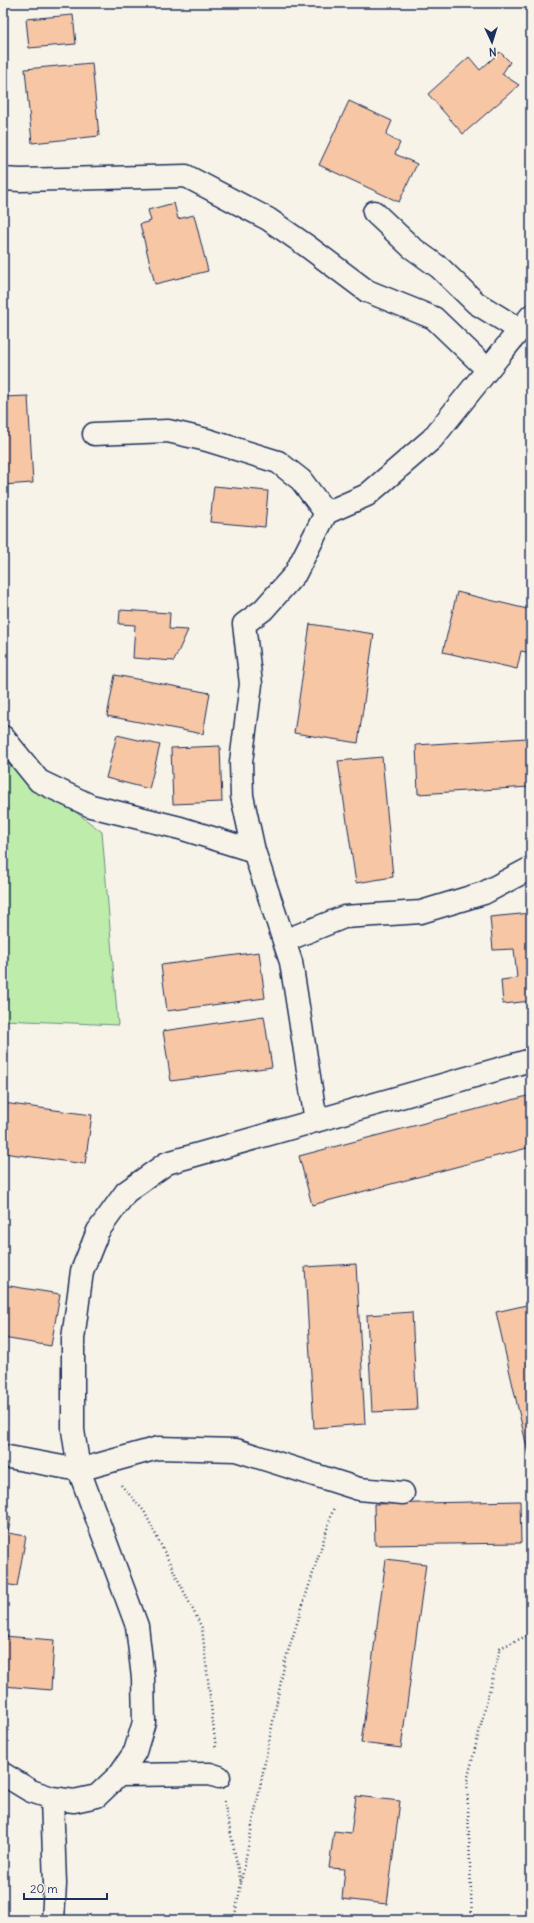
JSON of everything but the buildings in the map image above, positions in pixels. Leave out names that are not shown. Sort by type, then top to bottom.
[{"type":"street","points":[[3,179],[20,180],[186,176],[268,219],[308,246],[367,291],[434,318],[487,369]]},
{"type":"street","points":[[316,1121],[291,962],[254,851],[242,796],[241,762],[251,684],[244,624],[263,610],[295,574],[326,513],[367,495],[432,439],[525,323],[476,303],[440,268],[411,246],[374,212]]},
{"type":"street","points":[[94,434],[168,431],[207,440],[278,462],[301,480],[326,513]]},
{"type":"street","points":[[3,738],[39,781],[91,806],[180,828],[254,851]]},
{"type":"street","points":[[284,941],[344,918],[421,912],[484,893],[531,868]]},
{"type":"street","points":[[3,1774],[31,1791],[52,1798],[74,1801],[97,1796],[119,1775],[135,1752],[144,1722],[144,1678],[137,1626],[79,1470],[73,1430],[73,1339],[82,1271],[98,1231],[126,1192],[167,1163],[531,1060]]},
{"type":"street","points":[[3,1456],[79,1470],[158,1448],[236,1450],[359,1489],[403,1493]]},
{"type":"street","points":[[119,1775],[210,1774],[219,1777]]},
{"type":"street","points":[[52,1798],[55,1884],[53,1920]]},
{"type":"path","points":[[101,1463],[144,1511],[202,1628],[219,1777],[241,1883]]},
{"type":"path","points":[[234,1920],[285,1661],[341,1483]]},
{"type":"path","points":[[472,1920],[466,1780],[500,1648],[531,1634]]},
{"type":"green space","points":[[3,756],[102,832],[118,1025],[3,1020]]}]
